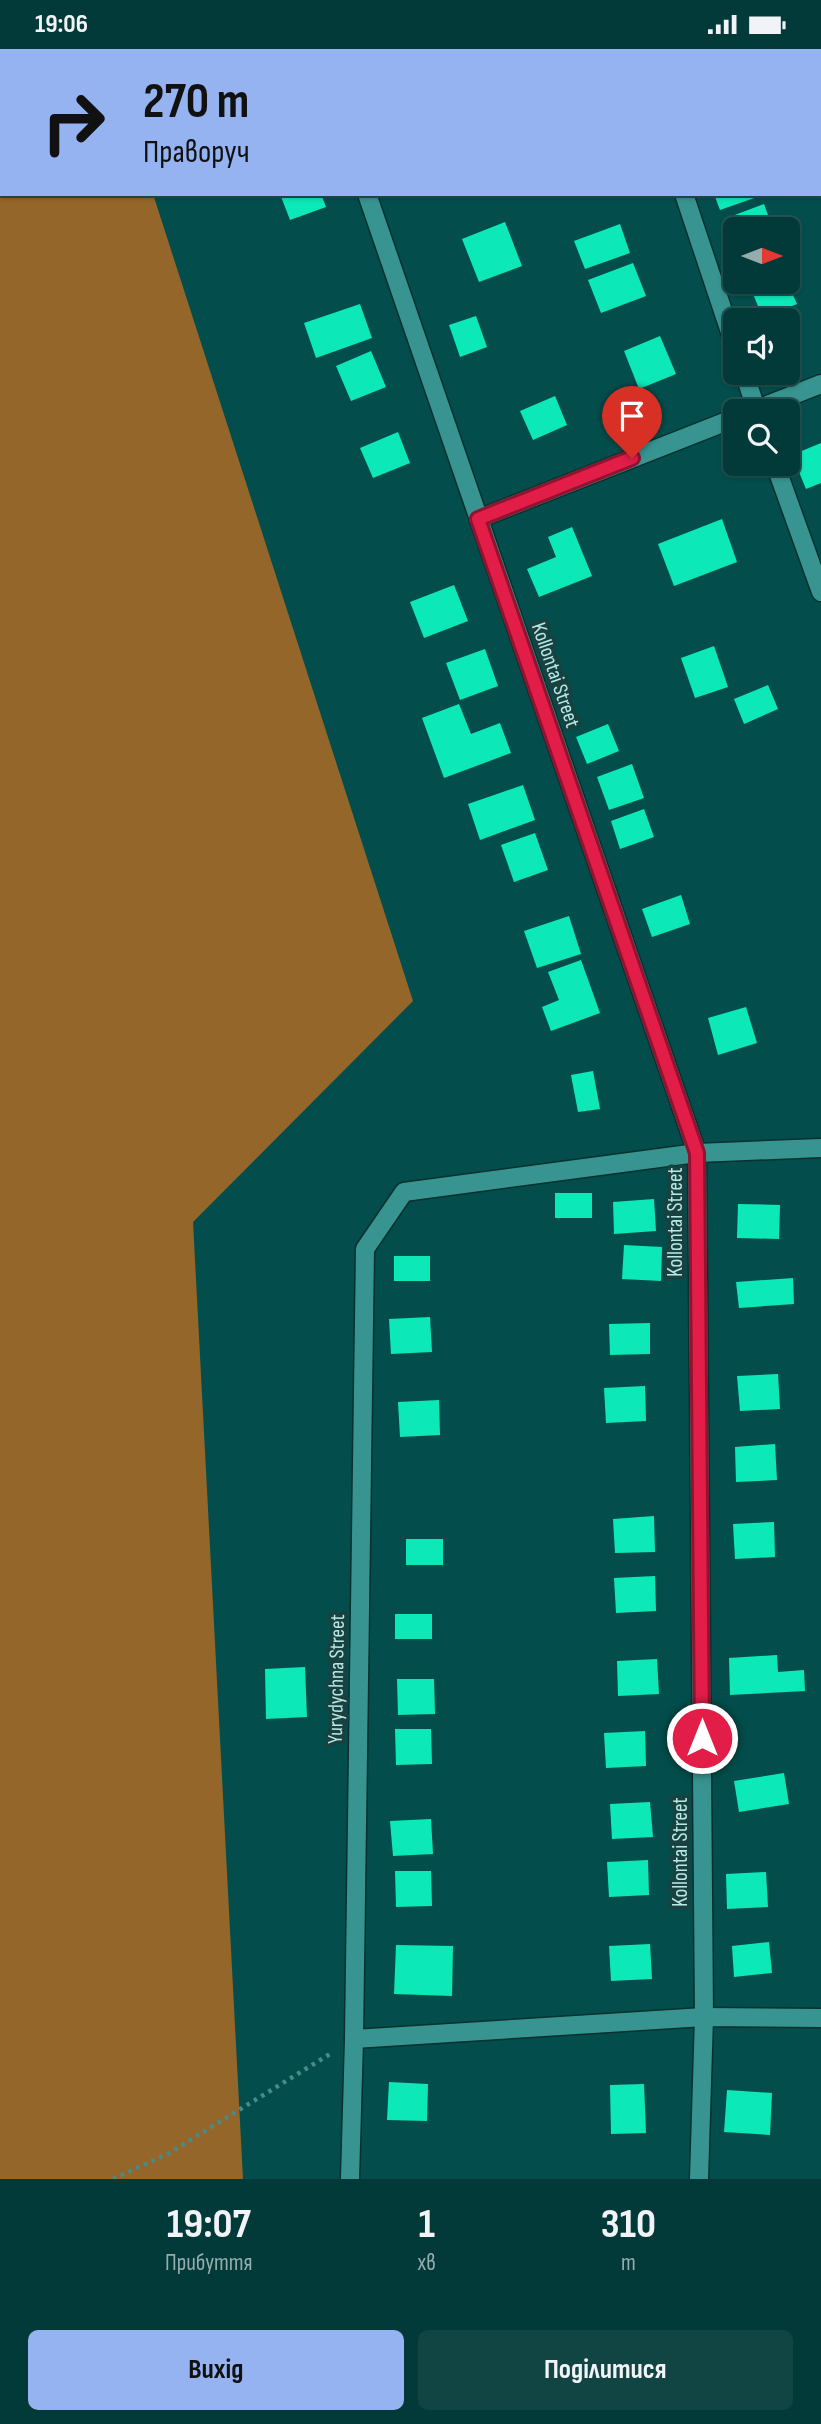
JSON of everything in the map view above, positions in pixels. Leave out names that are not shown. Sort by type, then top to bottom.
[{"type":"street","name":"Kollontai Street","points":[[368,196],[697,1153],[704,2017],[699,2179]]},
{"type":"street","points":[[685,196],[723,311]]},
{"type":"street","points":[[784,399],[821,384]]},
{"type":"street","points":[[478,519],[723,423]]},
{"type":"street","points":[[779,476],[821,592]]},
{"type":"street","points":[[697,1153],[821,1148]]},
{"type":"street","name":"Yurydychna Street","points":[[350,2179],[365,1249],[404,1192],[697,1153]]},
{"type":"street","points":[[354,2039],[704,2017],[821,2018]]},
{"type":"path","points":[[113,2179],[169,2153],[354,2039]]},
{"type":"shaded area","points":[[0,196],[154,196],[413,1001],[193,1222],[243,2179],[0,2179]]},
{"type":"building","points":[[281,196],[322,196],[326,207],[290,220]]},
{"type":"building","points":[[715,196],[757,196],[757,197],[720,210]]},
{"type":"building","points":[[764,204],[769,217],[729,217]]},
{"type":"building","points":[[505,222],[522,266],[479,282],[462,239]]},
{"type":"building","points":[[620,224],[630,253],[585,269],[574,241]]},
{"type":"building","points":[[633,263],[646,296],[601,313],[588,280]]},
{"type":"building","points":[[753,294],[792,294],[797,304],[787,308],[759,308]]},
{"type":"building","points":[[360,304],[372,338],[316,358],[304,323]]},
{"type":"building","points":[[476,316],[487,347],[460,357],[449,325]]},
{"type":"building","points":[[660,336],[676,374],[639,389],[624,351]]},
{"type":"building","points":[[371,351],[386,387],[351,401],[336,366]]},
{"type":"building","points":[[555,396],[567,425],[533,440],[520,411]]},
{"type":"building","points":[[398,432],[410,463],[373,478],[360,448]]},
{"type":"building","points":[[821,443],[821,483],[806,489],[800,474],[800,452]]},
{"type":"building","points":[[722,519],[737,562],[674,586],[658,544]]},
{"type":"building","points":[[572,527],[592,576],[539,597],[527,569],[556,557],[548,537]]},
{"type":"building","points":[[454,585],[468,621],[424,638],[410,602]]},
{"type":"building","points":[[714,646],[728,687],[695,698],[681,658]]},
{"type":"building","points":[[485,649],[498,686],[460,700],[446,663]]},
{"type":"building","points":[[768,685],[778,709],[744,724],[734,699]]},
{"type":"building","points":[[459,704],[471,734],[500,723],[511,753],[444,778],[422,718]]},
{"type":"building","points":[[608,724],[619,751],[587,764],[576,737]]},
{"type":"building","points":[[632,764],[644,798],[609,810],[597,777]]},
{"type":"building","points":[[523,785],[535,820],[480,840],[468,804]]},
{"type":"building","points":[[644,809],[654,837],[620,849],[611,821]]},
{"type":"building","points":[[535,833],[548,870],[514,882],[501,845]]},
{"type":"building","points":[[681,895],[690,924],[652,937],[642,909]]},
{"type":"building","points":[[569,916],[581,954],[537,968],[524,931]]},
{"type":"building","points":[[581,960],[600,1013],[551,1031],[542,1007],[559,1000],[548,972]]},
{"type":"building","points":[[746,1007],[757,1043],[718,1055],[708,1018]]},
{"type":"building","points":[[593,1071],[600,1109],[578,1112],[571,1075]]},
{"type":"building","points":[[555,1193],[592,1193],[592,1218],[555,1218]]},
{"type":"building","points":[[654,1199],[656,1231],[614,1234],[613,1202]]},
{"type":"building","points":[[738,1204],[780,1205],[779,1239],[737,1238]]},
{"type":"building","points":[[624,1245],[662,1247],[661,1281],[622,1279]]},
{"type":"building","points":[[394,1256],[430,1256],[430,1281],[394,1281]]},
{"type":"building","points":[[793,1278],[794,1304],[739,1308],[736,1282]]},
{"type":"building","points":[[430,1317],[432,1352],[391,1354],[389,1319]]},
{"type":"building","points":[[650,1323],[650,1354],[610,1355],[609,1324]]},
{"type":"building","points":[[778,1374],[780,1409],[740,1411],[737,1376]]},
{"type":"building","points":[[645,1386],[646,1421],[606,1423],[604,1388]]},
{"type":"building","points":[[439,1400],[440,1435],[400,1437],[398,1402]]},
{"type":"building","points":[[775,1444],[777,1480],[736,1482],[735,1447]]},
{"type":"building","points":[[654,1516],[655,1552],[615,1553],[613,1519]]},
{"type":"building","points":[[774,1522],[775,1557],[735,1559],[733,1524]]},
{"type":"building","points":[[406,1539],[443,1539],[443,1565],[406,1565]]},
{"type":"building","points":[[655,1576],[656,1611],[616,1613],[614,1578]]},
{"type":"building","points":[[395,1614],[432,1614],[432,1639],[395,1639]]},
{"type":"building","points":[[777,1655],[778,1672],[804,1670],[805,1691],[730,1695],[729,1658]]},
{"type":"building","points":[[657,1659],[659,1694],[618,1696],[617,1661]]},
{"type":"building","points":[[305,1667],[307,1717],[266,1719],[265,1669]]},
{"type":"building","points":[[397,1679],[434,1679],[435,1714],[398,1715]]},
{"type":"building","points":[[395,1729],[431,1729],[432,1764],[396,1765]]},
{"type":"building","points":[[645,1731],[646,1766],[606,1768],[604,1733]]},
{"type":"building","points":[[784,1773],[789,1804],[739,1812],[734,1781]]},
{"type":"building","points":[[650,1802],[653,1837],[612,1839],[610,1804]]},
{"type":"building","points":[[431,1819],[433,1854],[393,1856],[390,1821]]},
{"type":"building","points":[[648,1860],[649,1895],[609,1897],[607,1862]]},
{"type":"building","points":[[395,1871],[431,1871],[432,1906],[396,1907]]},
{"type":"building","points":[[766,1872],[768,1907],[727,1909],[726,1874]]},
{"type":"building","points":[[769,1942],[772,1973],[734,1977],[732,1946]]},
{"type":"building","points":[[650,1944],[652,1979],[611,1981],[609,1946]]},
{"type":"building","points":[[396,1945],[453,1946],[452,1996],[394,1994]]},
{"type":"building","points":[[389,2082],[428,2084],[427,2121],[387,2120]]},
{"type":"building","points":[[644,2084],[646,2133],[611,2134],[610,2085]]},
{"type":"building","points":[[727,2090],[772,2093],[770,2135],[724,2132]]},
{"type":"route","points":[[632,458],[478,519],[697,1153],[702,1738]]}]
